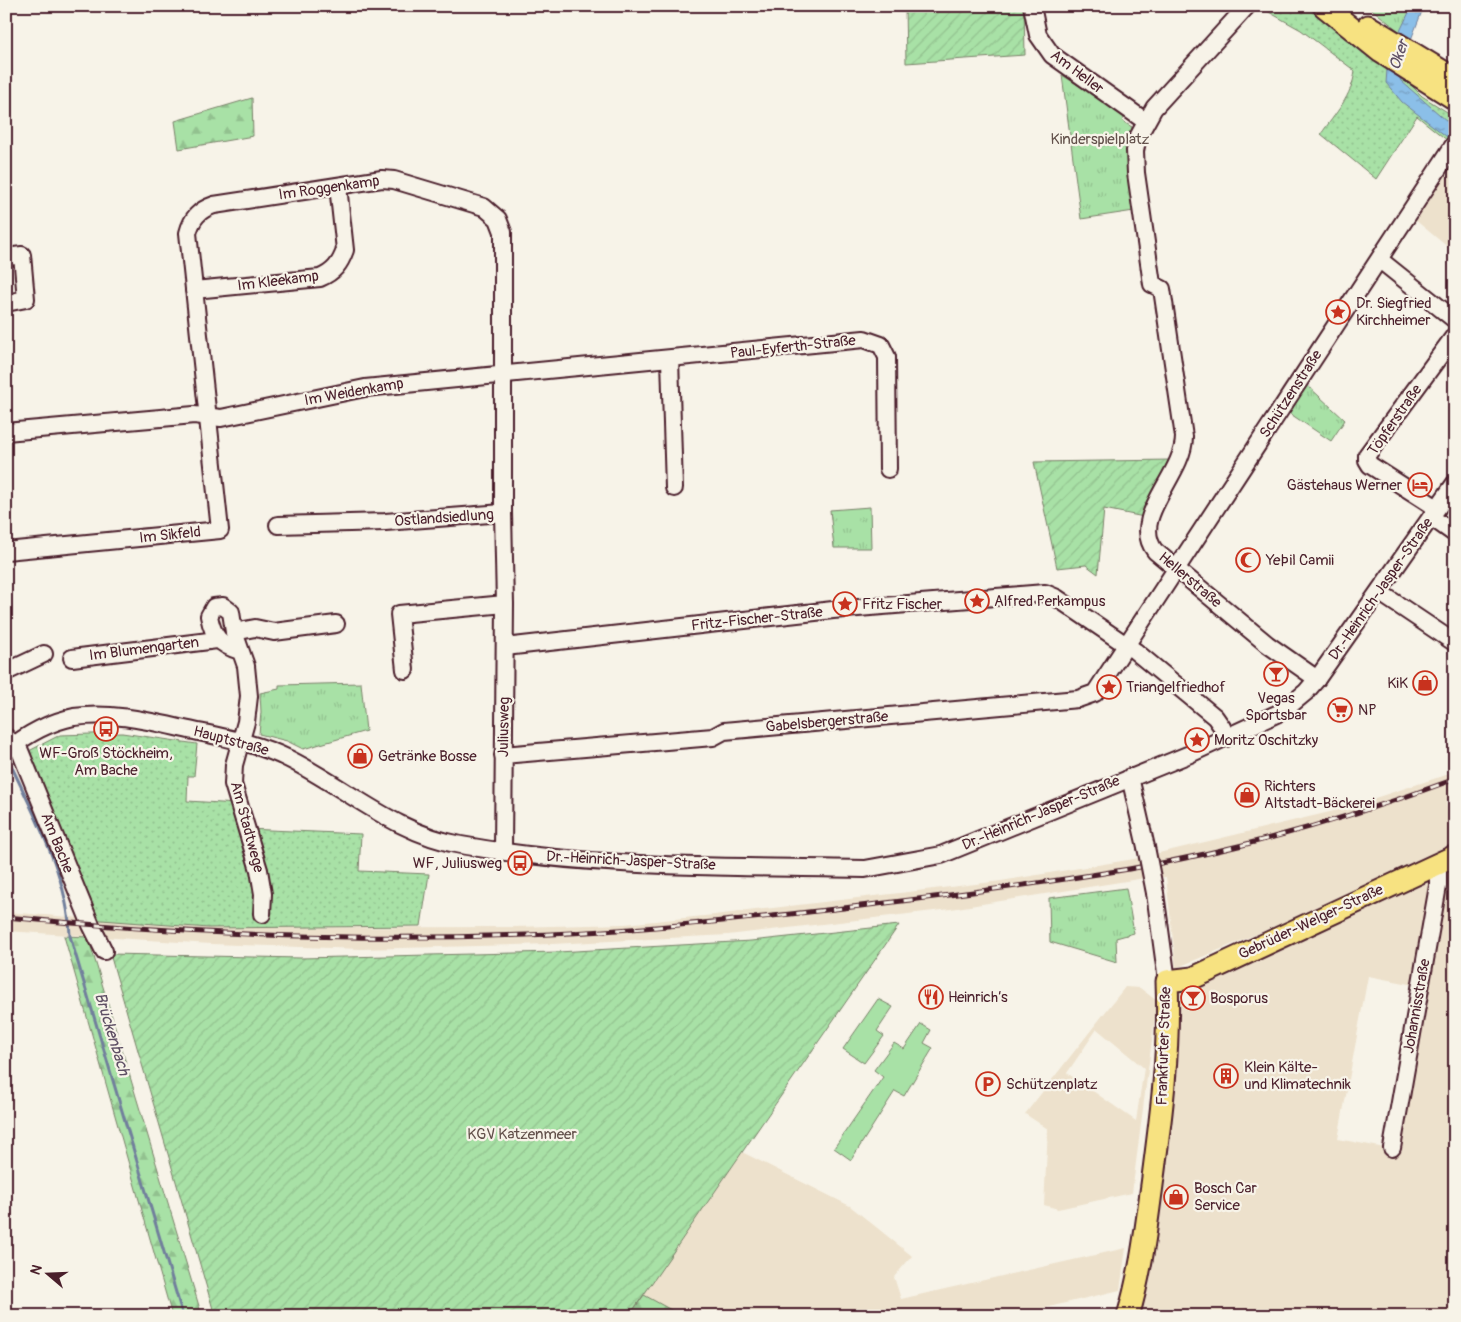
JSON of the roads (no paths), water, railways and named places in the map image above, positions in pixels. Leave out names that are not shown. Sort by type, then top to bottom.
[{"type":"main road","points":[[1324,6],[1408,60],[1455,99]]},
{"type":"main road","points":[[1345,6],[1384,45]]},
{"type":"main road","points":[[1408,60],[1455,79]]},
{"type":"main road","name":"Gebrüder-Welger-Straße","points":[[1167,981],[1193,978],[1446,860]]},
{"type":"main road","name":"Frankfurter Straße","points":[[1128,1316],[1144,1244],[1164,1100],[1168,1024],[1167,981]]},
{"type":"street","name":"Am Heller","points":[[1032,6],[1038,35],[1052,55],[1145,120]]},
{"type":"street","points":[[1145,120],[1163,96],[1248,6]]},
{"type":"street","name":"Hellerstraße","points":[[1145,120],[1136,144],[1136,173],[1152,284],[1162,289],[1184,445],[1149,520],[1146,532],[1147,539],[1155,551],[1267,644],[1317,678]]},
{"type":"street","name":"Schützenstraße","points":[[1126,645],[1451,149]]},
{"type":"street","name":"Im Roggenkamp","points":[[194,290],[188,233],[191,223],[203,209],[214,205],[382,179],[394,180],[484,207],[498,219],[503,232],[503,375]]},
{"type":"street","name":"Im Kleekamp","points":[[194,290],[320,278],[329,274],[342,260],[345,250],[338,186]]},
{"type":"street","points":[[6,257],[22,255],[26,300],[6,303]]},
{"type":"street","points":[[1380,260],[1455,320]]},
{"type":"street","points":[[194,290],[207,416]]},
{"type":"street","name":"Töpferstraße","points":[[1434,513],[1370,465],[1367,455],[1455,335]]},
{"type":"street","name":"Paul-Eyferth-Straße","points":[[503,375],[670,360],[864,339],[881,345],[887,357],[888,469]]},
{"type":"street","points":[[670,360],[674,488]]},
{"type":"street","name":"Im Weidenkamp","points":[[6,432],[194,415],[221,418],[366,388],[503,375]]},
{"type":"street","name":"Ostlandsiedlung","points":[[278,525],[385,522],[503,513],[503,375]]},
{"type":"street","name":"Im Sikfeld","points":[[6,551],[220,530],[207,416]]},
{"type":"street","name":"Dr.-Heinrich-Jasper-Straße","points":[[503,851],[572,859],[696,865],[866,869],[941,855],[1226,738],[1283,711],[1317,678],[1455,483]]},
{"type":"street","name":"Juliusweg","points":[[503,513],[505,604],[503,851]]},
{"type":"street","points":[[1434,513],[1455,534]]},
{"type":"street","points":[[1379,592],[1455,644]]},
{"type":"street","name":"Fritz-Fischer-Straße","points":[[505,647],[833,610],[1045,593],[1057,598],[1126,645],[1215,717],[1222,727],[1226,738]]},
{"type":"street","points":[[405,670],[399,614],[505,604]]},
{"type":"street","name":"Im Blumengarten","points":[[240,651],[217,640],[212,632],[209,616],[214,607],[223,606],[229,610],[249,679],[246,722],[241,741]]},
{"type":"street","points":[[234,632],[255,628],[274,632],[336,624]]},
{"type":"street","name":"Im Blumengarten","points":[[72,658],[217,640]]},
{"type":"street","name":"Gabelsbergerstraße","points":[[503,755],[713,737],[724,731],[1078,699],[1095,693],[1126,645]]},
{"type":"street","points":[[6,672],[44,654]]},
{"type":"street","name":"Hauptstraße","points":[[9,744],[49,724],[73,718],[96,716],[141,719],[241,741],[295,762],[385,816],[416,832],[447,842],[503,851]]},
{"type":"street","name":"Am Stadtwege","points":[[241,741],[234,765],[233,784],[259,870],[263,894],[262,914]]},
{"type":"street","name":"Am Bache","points":[[9,744],[20,751],[91,925],[104,951]]},
{"type":"street","name":"Frankfurter Straße","points":[[1130,777],[1155,893],[1167,981]]},
{"type":"street","name":"Johannisstraße","points":[[1392,1148],[1438,886],[1446,860]]},
{"type":"water","name":"Oker","points":[[1412,6],[1424,6],[1398,73],[1401,81],[1455,128],[1455,143],[1402,102],[1386,83],[1388,56]]},
{"type":"waterway","name":"Brückenbach","points":[[10,763],[49,847],[57,869],[68,914],[70,936],[183,1316]]},
{"type":"railway","points":[[6,917],[210,932],[347,937],[551,934],[730,920],[865,906],[1129,869],[1212,852],[1335,820],[1455,779]]},
{"type":"place","name":"Dr. Siegfried Kirchheimer","points":[[1338,312]]},
{"type":"place","name":"Gästehaus Werner","points":[[1420,485]]},
{"type":"place","name":"Yeþil Camii","points":[[1248,560]]},
{"type":"place","name":"Alfred Perkampus","points":[[977,601]]},
{"type":"place","name":"Fritz Fischer","points":[[845,604]]},
{"type":"place","name":"Vegas Sportsbar","points":[[1276,674]]},
{"type":"place","name":"KiK","points":[[1425,683]]},
{"type":"place","name":"Triangelfriedhof","points":[[1109,687]]},
{"type":"place","name":"NP","points":[[1340,710]]},
{"type":"place","name":"WF-Groß Stöckheim, Am Bache","points":[[106,729]]},
{"type":"place","name":"Moritz Oschitzky","points":[[1197,740]]},
{"type":"place","name":"Getränke Bosse","points":[[360,756]]},
{"type":"place","name":"Richters Altstadt-Bäckerei","points":[[1247,795]]},
{"type":"place","name":"WF, Juliusweg","points":[[520,863]]},
{"type":"place","name":"Heinrich’s","points":[[931,997]]},
{"type":"place","name":"Bosporus","points":[[1193,998]]},
{"type":"place","name":"Klein Kälte- und Klimatechnik","points":[[1226,1076]]},
{"type":"place","name":"Schützenplatz","points":[[988,1084]]},
{"type":"place","name":"Bosch Car Service","points":[[1176,1197]]},
{"type":"park label","name":"Kinderspielplatz","points":[[1100,139]]},
{"type":"park label","name":"KGV Katzenmeer","points":[[522,1134]]}]
